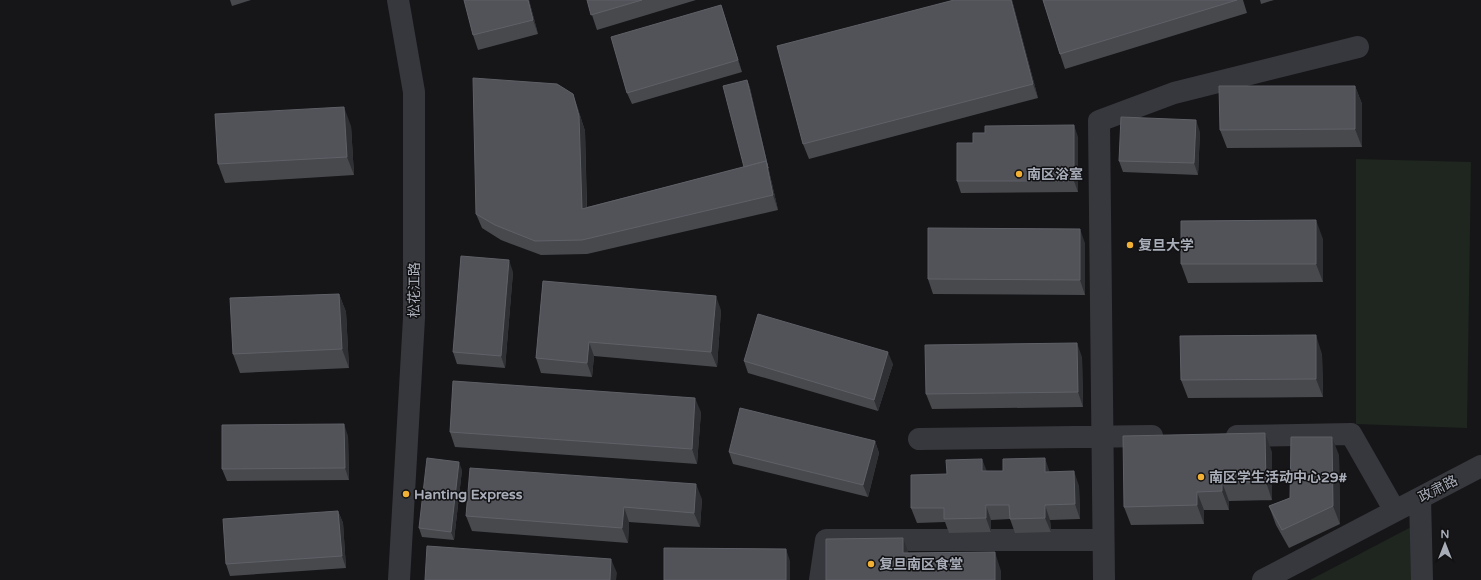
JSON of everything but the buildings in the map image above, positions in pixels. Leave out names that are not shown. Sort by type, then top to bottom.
[{"type":"street","name":"松花江路","points":[[398,0],[414,92],[414,318],[399,580]]},
{"type":"street","points":[[1104,580],[1099,121],[1174,93],[1358,47]]},
{"type":"street","points":[[1219,436],[1351,434],[1395,511]]},
{"type":"street","points":[[919,439],[1172,436]]},
{"type":"street","name":"政肃路","points":[[1263,580],[1481,466]]},
{"type":"street","points":[[1420,498],[1422,580]]},
{"type":"street","points":[[820,580],[826,540],[1103,540]]},
{"type":"shaded area","points":[[1356,159],[1471,162],[1467,428],[1356,424]]},
{"type":"shaded area","points":[[1413,526],[1413,580],[1310,580]]},
{"type":"place","name":"南区浴室","points":[[1019,174]]},
{"type":"place","name":"复旦大学","points":[[1130,245]]},
{"type":"place","name":"南区学生活动中心29#","points":[[1201,477]]},
{"type":"place","name":"Hanting Express","points":[[406,494]]},
{"type":"place","name":"复旦南区食堂","points":[[871,564]]}]
